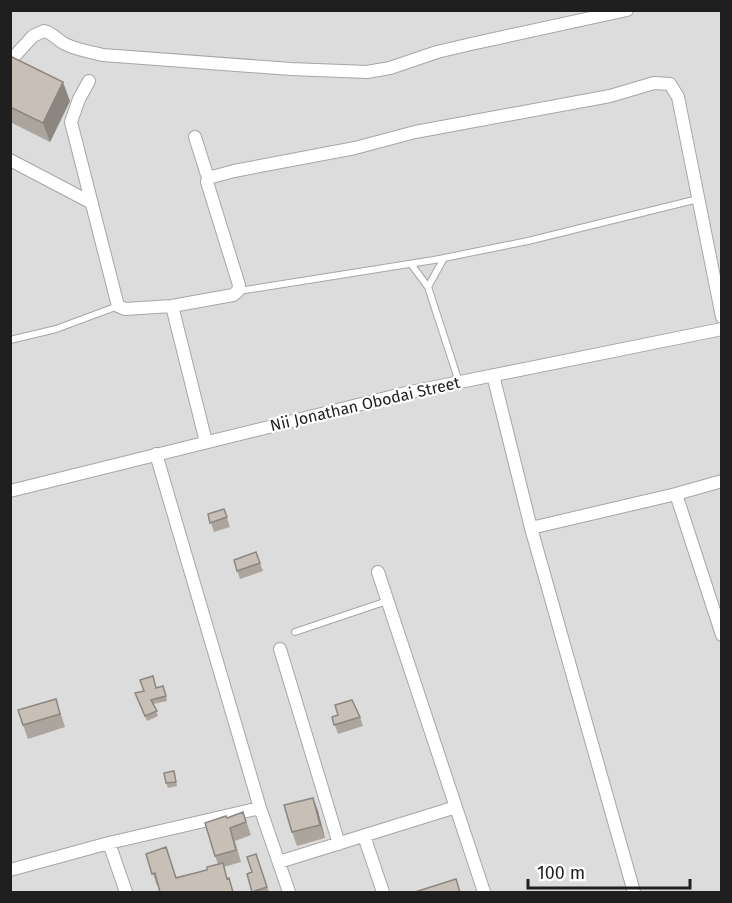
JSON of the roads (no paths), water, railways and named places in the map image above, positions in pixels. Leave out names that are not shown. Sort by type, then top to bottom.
[{"type":"street","points":[[10,62],[33,36],[44,31],[70,46],[103,55],[291,69],[367,72],[390,68],[437,52],[627,10]]},
{"type":"street","points":[[89,81],[79,99],[71,122],[118,306],[124,309],[172,306],[232,295],[238,291],[239,285],[195,137]]},
{"type":"street","points":[[208,178],[354,148],[415,132],[610,96],[654,83],[670,84],[678,97],[722,317]]},
{"type":"street","points":[[10,160],[92,203]]},
{"type":"street","points":[[172,306],[206,442]]},
{"type":"street","name":"Nii Jonathan Obodai Street","points":[[10,491],[406,393],[722,329]]},
{"type":"street","points":[[493,375],[531,528],[634,892]]},
{"type":"street","points":[[156,454],[260,808],[289,892]]},
{"type":"street","points":[[531,528],[722,482]]},
{"type":"street","points":[[676,494],[721,631]]},
{"type":"street","points":[[378,573],[484,892]]},
{"type":"street","points":[[280,649],[339,844]]},
{"type":"street","points":[[279,862],[456,807]]},
{"type":"street","points":[[10,870],[108,843],[260,808]]},
{"type":"street","points":[[364,836],[383,892]]},
{"type":"street","points":[[108,843],[126,892]]},
{"type":"lane","points":[[238,291],[444,258],[528,241],[698,199]]},
{"type":"lane","points":[[428,287],[444,258]]},
{"type":"lane","points":[[411,264],[428,287],[459,382]]},
{"type":"lane","points":[[10,340],[56,329],[118,306]]},
{"type":"lane","points":[[295,633],[387,601]]}]
